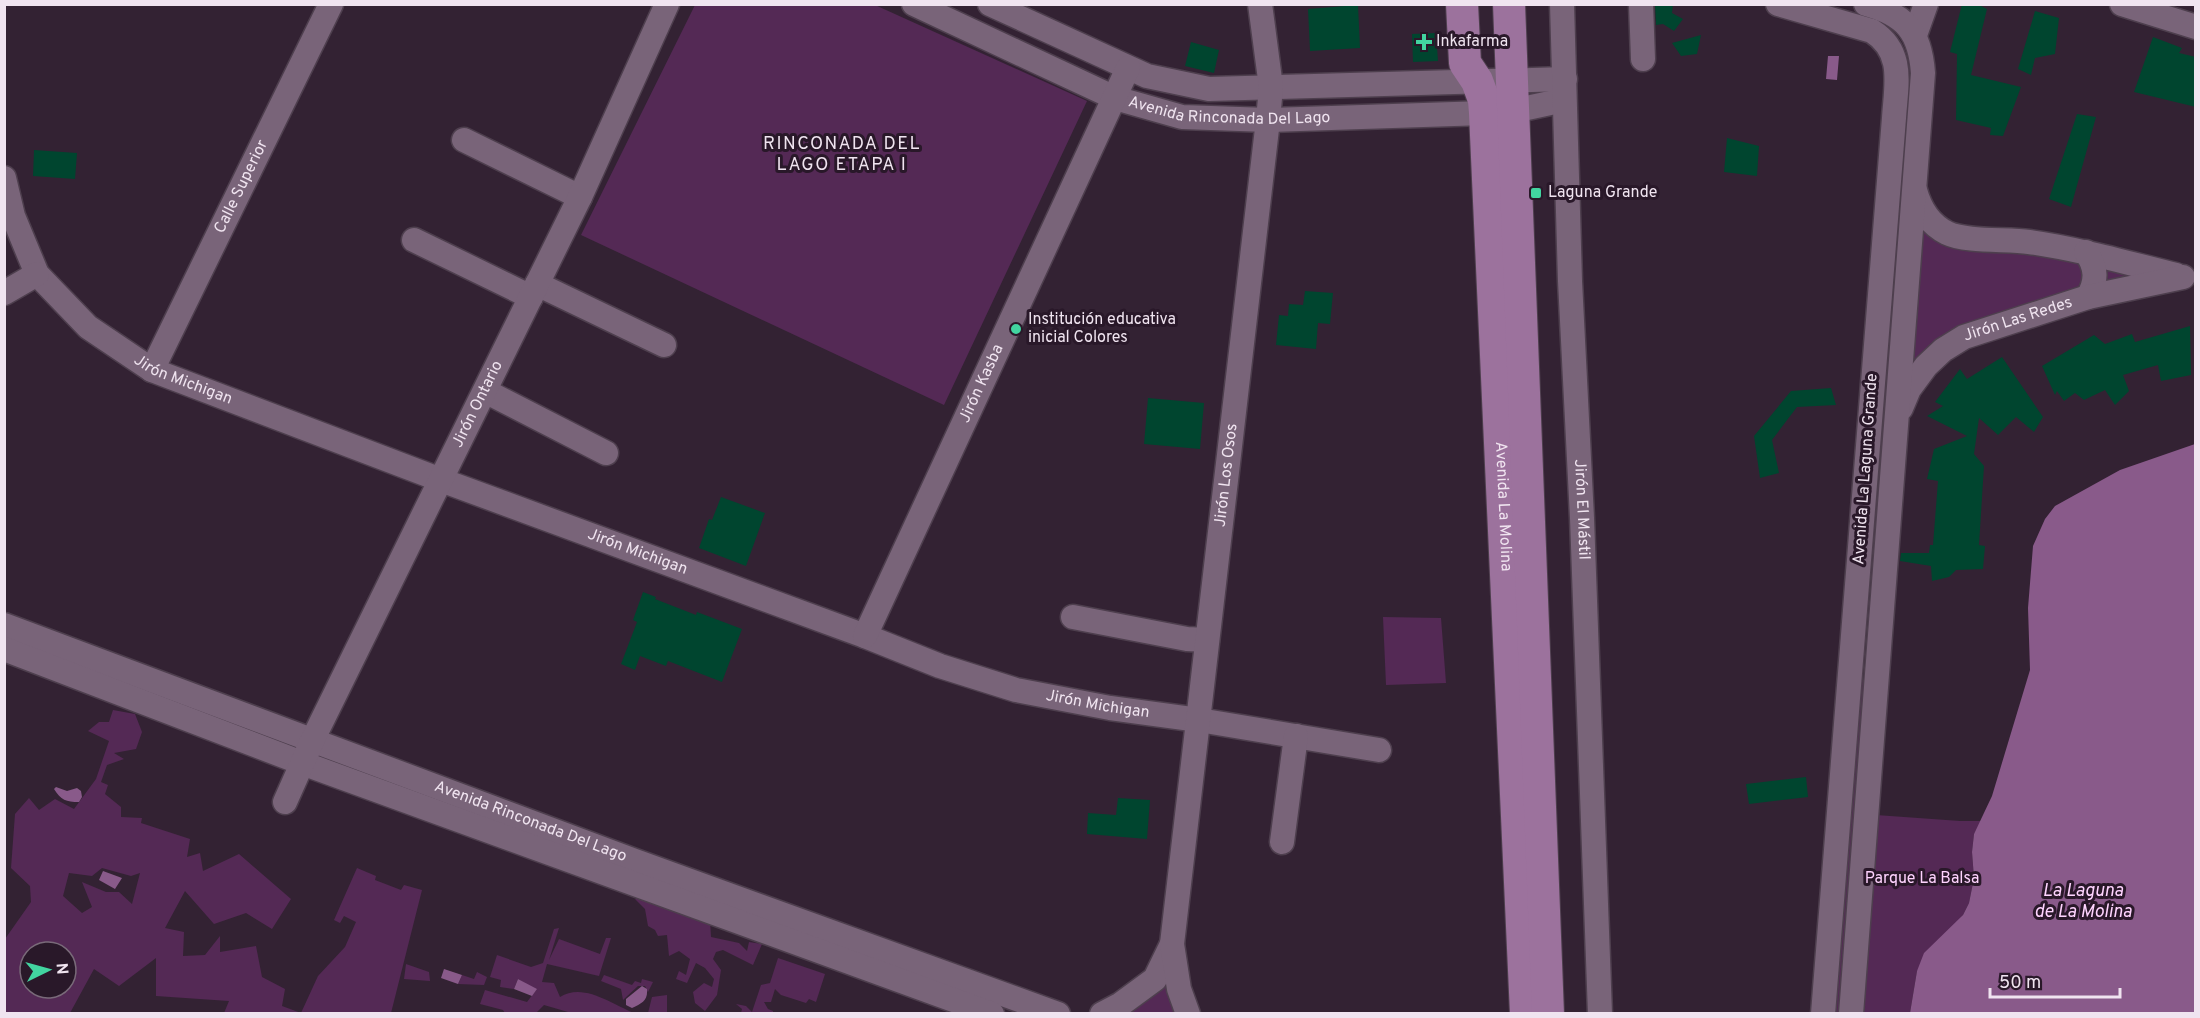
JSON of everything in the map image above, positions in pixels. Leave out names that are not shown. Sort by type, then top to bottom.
[{"type":"main road","name":"Avenida La Molina","points":[[1462,4],[1465,63],[1477,81],[1484,100],[1499,112],[1533,640],[1548,1014]]},
{"type":"main road","name":"Avenida La Molina","points":[[1509,4],[1512,80],[1499,112],[1515,775],[1526,1014]]},
{"type":"main road","points":[[1515,775],[1533,640]]},
{"type":"street","name":"Calle Superior","points":[[152,370],[331,4]]},
{"type":"street","name":"Jirón Ontario","points":[[285,802],[313,739],[580,197],[668,4]]},
{"type":"street","name":"Avenida Rinconada Del Lago","points":[[914,4],[1115,98],[1182,117],[1268,120],[1499,112],[1564,90]]},
{"type":"street","name":"Avenida Rinconada Del Lago","points":[[990,4],[1147,76],[1209,89],[1512,80],[1564,90]]},
{"type":"street","name":"Jirón Los Osos","points":[[1188,1014],[1179,989],[1172,944],[1268,120],[1271,87],[1260,4]]},
{"type":"street","name":"Jirón El Mástil","points":[[1562,4],[1600,1014]]},
{"type":"street","points":[[1641,4],[1643,59]]},
{"type":"street","name":"Avenida La Laguna Grande","points":[[1778,4],[1872,31],[1884,39],[1891,48],[1896,62],[1894,118],[1823,1014]]},
{"type":"street","points":[[1866,4],[1888,11],[1903,21],[1915,35],[1926,4]]},
{"type":"street","points":[[2134,6],[2196,27]]},
{"type":"street","name":"Avenida La Laguna Grande","points":[[1851,1014],[1923,73],[1921,51],[1915,35]]},
{"type":"street","name":"Jirón Kasba","points":[[865,636],[1128,68]]},
{"type":"street","points":[[1894,118],[1919,121]]},
{"type":"street","points":[[464,140],[580,197]]},
{"type":"street","name":"Jirón Michigan","points":[[4,178],[13,216],[37,274],[88,327],[152,370],[940,666],[1016,690],[1110,708],[1199,720],[1379,750]]},
{"type":"street","name":"Jirón Las Redes","points":[[1914,185],[1919,205],[1930,222],[1948,234],[2027,242],[2086,252],[2189,278]]},
{"type":"street","points":[[414,240],[664,345]]},
{"type":"street","points":[[2086,252],[2093,262],[2096,275],[2094,287],[2088,297]]},
{"type":"street","points":[[4,293],[37,274]]},
{"type":"street","name":"Jirón Las Redes","points":[[1896,422],[1909,389],[1926,366],[1943,350],[1964,337],[2088,297],[2189,278]]},
{"type":"street","points":[[485,391],[606,453]]},
{"type":"street","points":[[1866,466],[1892,470]]},
{"type":"street","points":[[1073,617],[1187,639],[1207,639]]},
{"type":"street","name":"Avenida Rinconada Del Lago","points":[[4,625],[635,861],[1058,1014]]},
{"type":"street","name":"Avenida Rinconada Del Lago","points":[[4,650],[302,763],[992,1014]]},
{"type":"street","points":[[1850,673],[1877,675]]},
{"type":"street","points":[[1282,842],[1296,736]]},
{"type":"street","name":"Jirón Los Osos","points":[[1102,1014],[1121,1004],[1155,979],[1172,944]]},
{"type":"green space","points":[[695,5],[875,5],[1087,101],[944,405],[581,235]]},
{"type":"green space","points":[[1921,222],[2029,250],[2146,273],[1959,325],[1912,364]]},
{"type":"green space","points":[[1383,617],[1441,618],[1446,683],[1386,685]]},
{"type":"green space","points":[[1860,680],[1867,681],[1842,1013],[1830,1014]]},
{"type":"green space","points":[[113,710],[135,714],[142,732],[136,749],[114,753],[124,759],[107,765],[101,782],[108,785],[105,794],[121,807],[121,817],[142,818],[141,823],[190,839],[187,857],[200,853],[203,871],[239,854],[291,899],[272,929],[246,913],[214,924],[185,891],[165,928],[184,932],[183,956],[205,955],[220,936],[220,952],[256,946],[262,977],[285,989],[282,1006],[301,1013],[224,1013],[229,1001],[156,996],[156,958],[119,986],[94,969],[78,998],[78,940],[18,940],[18,1000],[77,1000],[70,1013],[5,1014],[5,939],[31,902],[30,886],[11,868],[15,814],[29,798],[39,810],[55,799],[74,809],[96,779],[109,741],[88,731],[99,722],[109,722]],"holes":[[[102,868],[131,876],[140,873],[132,904],[119,892],[106,892],[82,882],[92,907],[82,913],[63,896],[69,873],[92,876]]]},
{"type":"green space","name":"Parque La Balsa","points":[[1876,815],[1981,821],[1974,834],[1972,852],[1974,878],[1969,903],[1963,915],[1917,971],[1910,1013],[1860,1014]]},
{"type":"green space","points":[[357,868],[376,876],[375,880],[401,890],[404,885],[422,890],[391,1013],[301,1013],[318,976],[345,947],[356,922],[344,916],[340,923],[334,920]]},
{"type":"green space","points":[[647,898],[679,908],[689,918],[710,920],[711,937],[739,943],[747,951],[749,942],[762,944],[753,965],[723,950],[716,952],[713,959],[721,970],[717,995],[705,1011],[695,1003],[693,992],[704,983],[712,987],[714,979],[705,968],[696,963],[687,983],[676,979],[679,971],[686,975],[690,959],[679,951],[669,956],[667,935],[658,936],[655,930],[648,926],[645,909],[635,899]]},
{"type":"green space","points":[[559,928],[549,960],[559,939],[600,954],[606,938],[611,938],[599,976],[547,964],[542,982],[554,983],[560,997],[569,993],[588,993],[634,1013],[566,1013],[568,1012],[544,1005],[536,1013],[505,1013],[503,1010],[480,1004],[485,990],[527,1002],[536,990],[518,979],[514,989],[500,987],[501,980],[490,977],[497,955],[531,967],[543,963],[554,929]]},
{"type":"green space","points":[[778,958],[825,974],[816,1002],[809,999],[806,1003],[781,995],[775,989],[771,1002],[764,1002],[773,1013],[741,1013],[742,1009],[736,1004],[746,1006],[752,1012],[761,985],[770,983]]},
{"type":"green space","points":[[406,964],[429,972],[430,981],[404,979]]},
{"type":"green space","points":[[477,972],[487,977],[484,985],[458,984],[462,975],[474,979]]},
{"type":"green space","points":[[604,975],[632,985],[635,981],[641,983],[642,979],[653,982],[648,992],[645,986],[638,986],[623,1000],[621,989],[601,981]]},
{"type":"green space","points":[[1165,981],[1168,997],[1176,1013],[1124,1014]]},
{"type":"green space","points":[[667,995],[667,1013],[648,1013],[652,997]]},
{"type":"water","points":[[1828,56],[1839,56],[1837,80],[1826,79]]},
{"type":"water","name":"La Laguna de La Molina","points":[[2195,444],[2195,1013],[1910,1013],[1917,971],[1924,953],[1963,915],[1969,903],[1974,878],[1972,852],[1974,834],[1992,796],[2030,670],[2028,608],[2033,546],[2045,519],[2055,506],[2120,470]]},
{"type":"water","points":[[56,787],[67,791],[77,788],[81,791],[82,797],[79,802],[67,801],[57,793],[54,789]]},
{"type":"water","points":[[103,871],[122,878],[115,889],[99,880]]},
{"type":"water","points":[[444,969],[462,975],[458,984],[441,978]]},
{"type":"water","points":[[518,979],[537,989],[532,996],[514,989]]},
{"type":"water","points":[[642,986],[647,989],[644,1001],[632,1008],[626,1005],[626,999]]},
{"type":"building","points":[[1655,4],[1673,4],[1672,13],[1683,19],[1674,31],[1663,24],[1656,25]]},
{"type":"building","points":[[1962,4],[1977,4],[1987,9],[1971,75],[2021,87],[2003,136],[1990,135],[1991,128],[1956,120],[1957,54],[1950,52]]},
{"type":"building","points":[[1358,5],[1360,48],[1310,51],[1308,9]]},
{"type":"building","points":[[2035,11],[2059,18],[2055,54],[2035,58],[2031,75],[2018,69]]},
{"type":"building","name":"Inkafarma","points":[[1436,33],[1438,61],[1413,62],[1412,34]]},
{"type":"building","points":[[1701,35],[1697,54],[1681,56],[1672,43]]},
{"type":"building","points":[[2153,37],[2182,48],[2179,53],[2196,57],[2196,107],[2134,92]]},
{"type":"building","points":[[1191,42],[1219,50],[1214,73],[1185,66]]},
{"type":"building","points":[[2077,114],[2096,117],[2071,207],[2049,199]]},
{"type":"building","points":[[1727,138],[1759,146],[1757,176],[1724,172]]},
{"type":"building","points":[[34,150],[77,153],[75,179],[33,176]]},
{"type":"building","points":[[1305,291],[1333,293],[1330,324],[1318,323],[1316,349],[1276,345],[1279,315],[1288,316],[1289,304],[1303,305]]},
{"type":"building","points":[[2190,326],[2191,375],[2161,381],[2158,365],[2123,375],[2129,391],[2115,405],[2105,390],[2084,400],[2075,393],[2064,401],[2057,391],[2055,395],[2042,366],[2094,335],[2105,344],[2132,334],[2135,342]]},
{"type":"building","points":[[2002,357],[2043,417],[2034,432],[2016,417],[1998,435],[1979,418],[1974,454],[1984,466],[1979,545],[1985,546],[1983,569],[1956,570],[1949,577],[1932,581],[1931,566],[1900,561],[1901,553],[1929,553],[1930,545],[1933,545],[1938,481],[1927,479],[1934,449],[1967,436],[1927,416],[1943,406],[1935,402],[1960,369],[1967,379]]},
{"type":"building","points":[[1831,388],[1836,405],[1797,407],[1772,440],[1779,473],[1760,478],[1754,436],[1791,391]]},
{"type":"building","points":[[1148,398],[1204,403],[1200,449],[1144,444]]},
{"type":"building","points":[[721,497],[765,513],[746,566],[699,548],[709,519],[712,520]]},
{"type":"building","points":[[643,592],[696,615],[697,612],[742,629],[722,682],[668,661],[666,666],[640,656],[635,670],[621,664],[637,622],[633,620]]},
{"type":"building","points":[[1806,777],[1808,797],[1749,804],[1746,784]]},
{"type":"building","points":[[1118,798],[1150,800],[1147,839],[1087,834],[1088,813],[1116,815]]},
{"type":"place","name":"Inkafarma","points":[[1424,42]]},
{"type":"place","name":"Laguna Grande","points":[[1536,193]]},
{"type":"place","name":"Institución educativa inicial Colores","points":[[1016,329]]},
{"type":"district","name":"RINCONADA DEL LAGO ETAPA I","points":[[842,154]]}]
